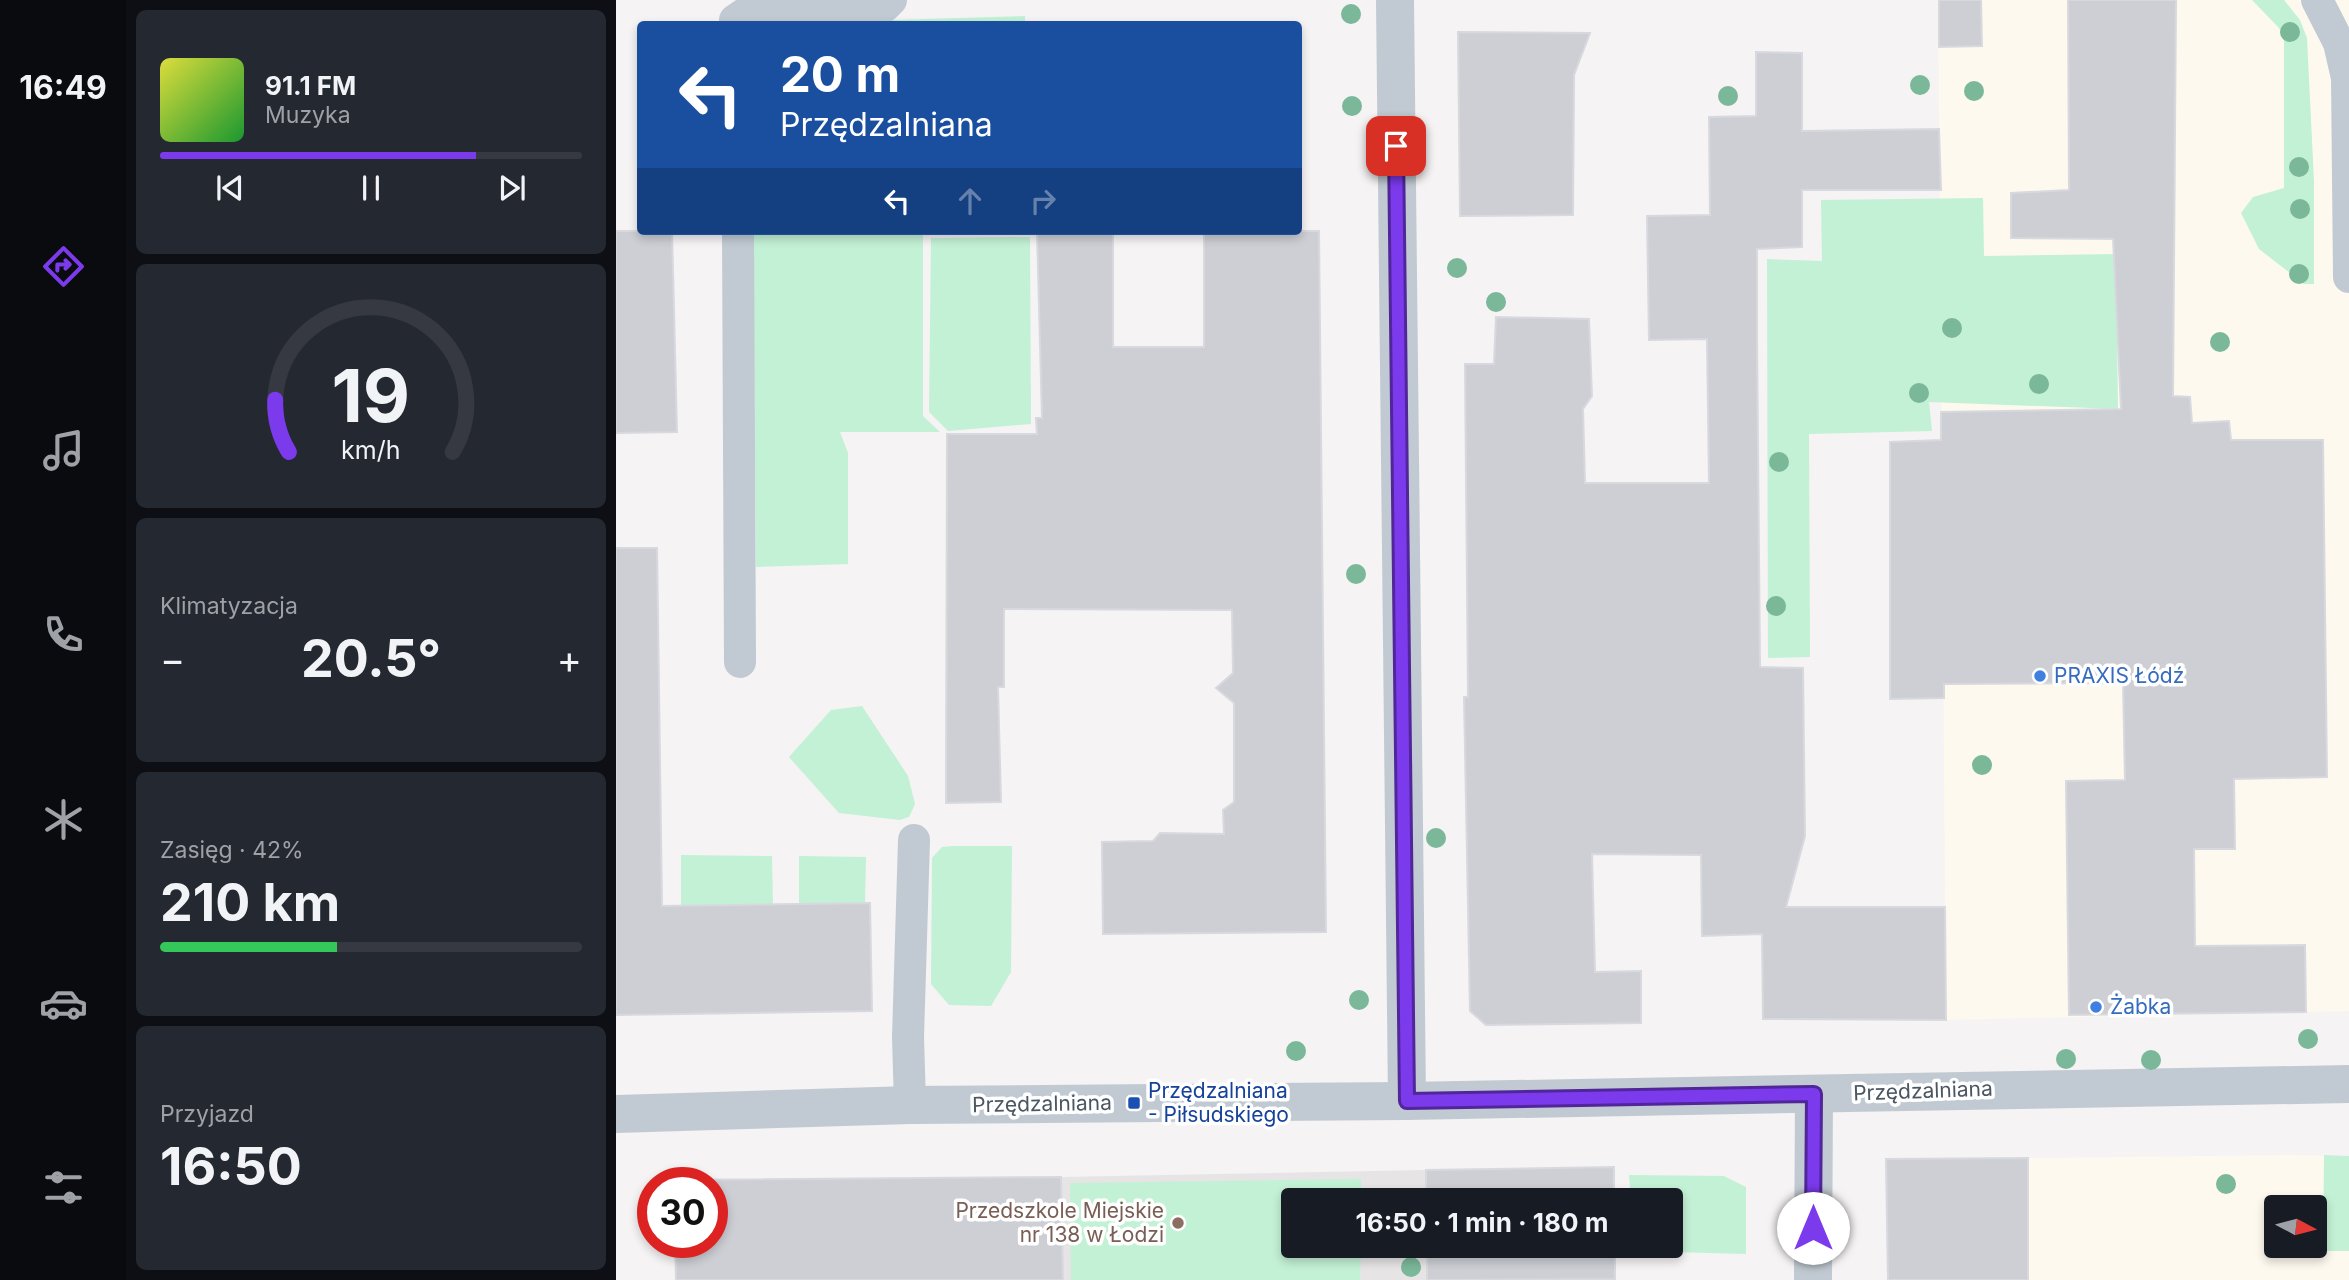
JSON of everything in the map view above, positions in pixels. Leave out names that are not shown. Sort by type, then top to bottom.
[{"type":"street","points":[[1395,0],[1407,1101]]},
{"type":"street","name":"Przędzalniana","points":[[616,1114],[910,1105],[1407,1101],[2349,1084]]},
{"type":"street","points":[[1812,1280],[1814,1094]]},
{"type":"lane","points":[[735,21],[750,10],[884,7],[891,0]]},
{"type":"lane","points":[[2316,0],[2339,43],[2347,78],[2349,277]]},
{"type":"lane","points":[[737,235],[740,662]]},
{"type":"lane","points":[[910,1105],[908,1038],[914,840]]},
{"type":"shaded area","points":[[1938,0],[2349,0],[2349,1011],[1946,1020]]},
{"type":"shaded area","points":[[2349,1156],[2349,1280],[2028,1280],[2028,1158]]},
{"type":"shaded area","name":"Przedszkole Miejskie nr 138 w Łodzi","points":[[1426,1170],[1426,1188],[1281,1188],[1281,1258],[1427,1258],[1428,1280],[1063,1280],[1061,1177]]},
{"type":"green space","points":[[2252,0],[2284,0],[2300,20],[2307,38],[2314,181],[2314,284],[2304,284],[2259,249],[2241,213],[2253,197],[2284,188],[2284,40],[2279,28]]},
{"type":"green space","points":[[1025,16],[1025,21],[859,21]]},
{"type":"green space","points":[[1983,198],[1984,256],[2116,254],[2118,409],[1929,402],[1932,431],[1809,434],[1810,657],[1768,658],[1767,259],[1822,261],[1821,200]]},
{"type":"green space","points":[[753,235],[923,235],[923,416],[940,432],[840,432],[848,453],[848,564],[756,567]]},
{"type":"green space","points":[[1030,237],[1031,424],[948,431],[929,412],[931,238]]},
{"type":"green space","points":[[862,706],[908,776],[915,804],[909,817],[900,820],[839,813],[789,757],[831,710]]},
{"type":"green space","points":[[1012,846],[1011,972],[991,1006],[949,1005],[931,984],[932,858],[942,847]]},
{"type":"green space","points":[[681,855],[772,856],[773,905],[681,906]]},
{"type":"green space","points":[[799,856],[866,857],[865,903],[799,904]]},
{"type":"green space","points":[[2324,1155],[2349,1156],[2349,1251],[2328,1251],[2328,1195],[2324,1195]]},
{"type":"green space","points":[[1629,1175],[1724,1176],[1746,1187],[1746,1254],[1683,1252],[1683,1188],[1630,1188]]},
{"type":"green space","name":"Przedszkole Miejskie nr 138 w Łodzi","points":[[1361,1179],[1361,1188],[1281,1188],[1281,1258],[1361,1258],[1360,1280],[1071,1280],[1070,1183]]},
{"type":"building","points":[[1939,0],[1981,0],[1982,46],[1939,47]]},
{"type":"building","points":[[2068,0],[2176,0],[2173,396],[2190,397],[2192,423],[2229,421],[2231,440],[2323,440],[2327,777],[2234,779],[2235,849],[2194,849],[2195,946],[2305,945],[2306,1012],[2069,1015],[2066,781],[2125,780],[2123,683],[1944,684],[1944,698],[1890,699],[1890,442],[1941,440],[1941,412],[2121,409],[2113,239],[2011,238],[2011,193],[2069,190]]},
{"type":"building","points":[[1458,32],[1590,33],[1574,75],[1573,215],[1460,216]]},
{"type":"building","points":[[1756,52],[1802,53],[1802,131],[1939,129],[1941,190],[1802,190],[1802,247],[1757,249],[1757,338],[1760,667],[1803,668],[1805,836],[1786,907],[1945,907],[1946,1020],[1763,1019],[1762,934],[1702,936],[1701,855],[1592,854],[1595,972],[1641,971],[1641,1023],[1486,1025],[1470,1011],[1464,697],[1468,697],[1465,364],[1494,364],[1496,317],[1589,319],[1592,396],[1583,409],[1585,483],[1709,483],[1707,339],[1649,340],[1647,216],[1710,215],[1709,117],[1756,116]]},
{"type":"building","points":[[616,231],[637,231],[637,235],[672,235],[677,432],[616,433]]},
{"type":"building","points":[[1302,231],[1319,231],[1326,932],[1103,934],[1102,842],[1153,841],[1160,833],[1224,834],[1223,810],[1234,802],[1234,703],[1216,688],[1233,673],[1232,610],[1004,609],[1004,687],[998,687],[1001,802],[946,803],[947,434],[1037,434],[1036,418],[1042,418],[1037,235],[1113,235],[1113,347],[1204,347],[1204,235],[1302,235]]},
{"type":"building","points":[[616,548],[657,548],[662,906],[870,903],[872,1011],[616,1015]]},
{"type":"building","points":[[2028,1158],[2028,1280],[1888,1280],[1886,1159]]},
{"type":"building","points":[[1614,1167],[1614,1188],[1426,1188],[1426,1170]]},
{"type":"building","points":[[1061,1177],[1063,1280],[676,1280],[675,1258],[728,1258],[728,1180]]},
{"type":"building","points":[[1427,1258],[1615,1258],[1615,1279],[1427,1280]]},
{"type":"place","name":"PRAXIS Łódź","points":[[2040,676]]},
{"type":"place","name":"Żabka","points":[[2096,1007]]},
{"type":"place","name":"Przędzalniana - Piłsudskiego","points":[[1134,1103]]},
{"type":"place","name":"Przedszkole Miejskie nr 138 w Łodzi","points":[[1178,1223]]},
{"type":"route","points":[[1396,146],[1407,1101],[1814,1094],[1813,1228]]}]
